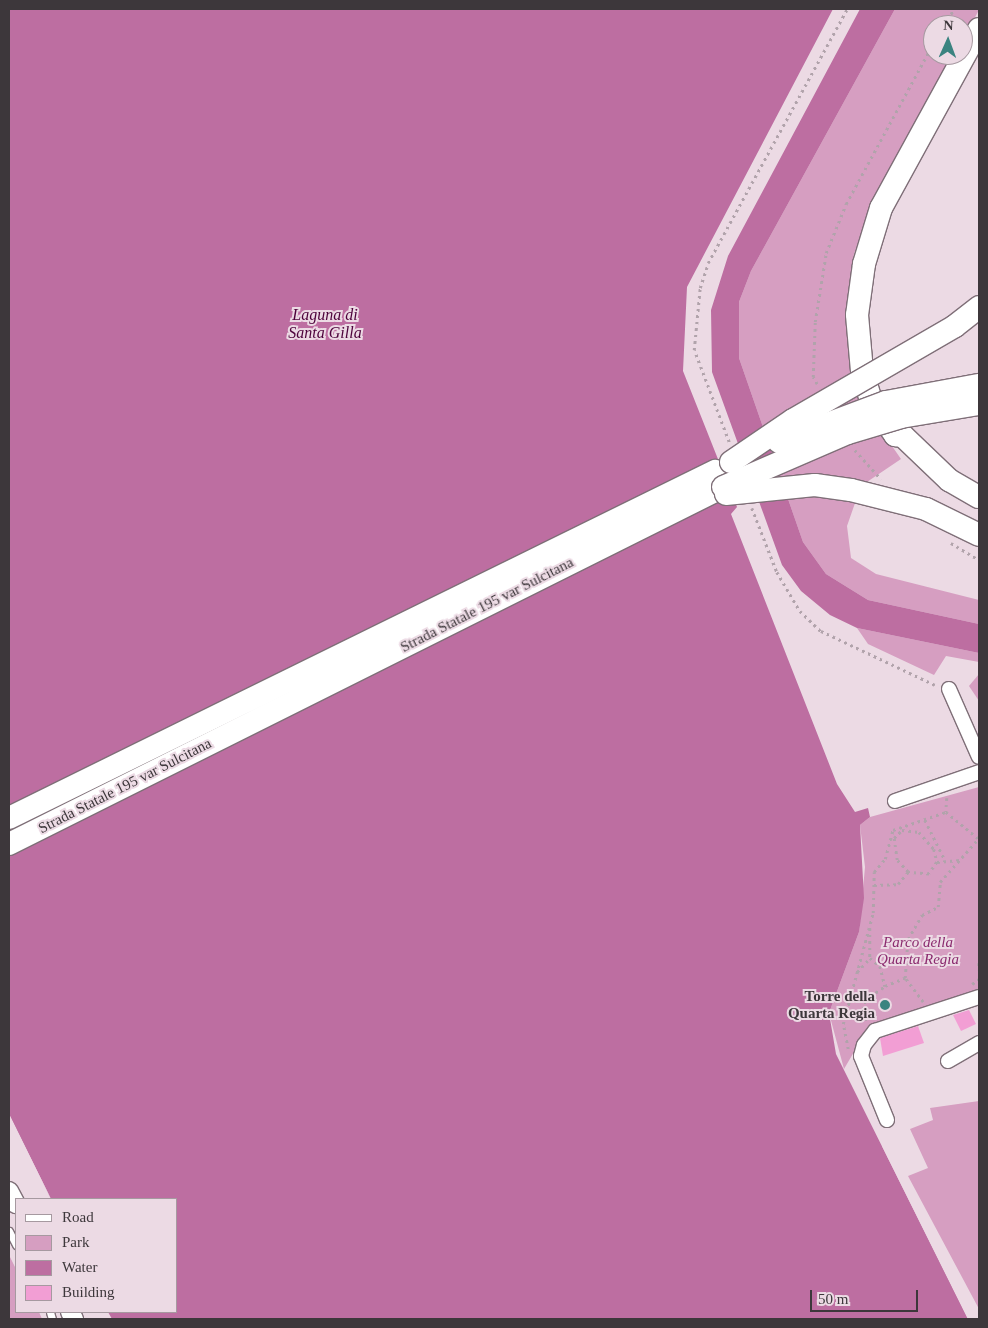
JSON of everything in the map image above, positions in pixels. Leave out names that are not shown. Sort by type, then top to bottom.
[{"type":"highway","points":[[979,29],[881,208],[864,264],[857,315],[862,371],[872,404],[895,435],[903,436],[950,480],[979,497]]},
{"type":"highway","points":[[731,456],[955,326],[979,307]]},
{"type":"highway","name":"Strada Statale 195 var Sulcitana","points":[[9,818],[731,456],[846,414],[979,385]]},
{"type":"highway","name":"Strada Statale 195 var Sulcitana","points":[[9,844],[689,503],[848,433],[901,417],[979,404]]},
{"type":"highway","points":[[689,503],[742,490],[815,485],[926,509],[979,535]]},
{"type":"street","points":[[949,689],[979,757]]},
{"type":"street","points":[[895,801],[979,772]]},
{"type":"street","points":[[887,1120],[861,1056],[875,1031],[979,997]]},
{"type":"street","points":[[948,1061],[979,1043]]},
{"type":"street","points":[[9,1191],[15,1202]]},
{"type":"lane","points":[[9,1231],[15,1244]]},
{"type":"path","points":[[731,456],[694,350],[700,288],[708,263],[848,9]]},
{"type":"path","points":[[818,295],[826,252],[846,204],[923,62]]},
{"type":"path","points":[[751,504],[777,572],[800,612],[821,631],[949,689]]},
{"type":"path","points":[[932,1004],[922,1002],[905,978],[911,931],[922,915],[938,907],[940,882],[979,838],[946,812],[943,784]]},
{"type":"path","points":[[856,973],[870,958],[874,872],[885,859],[894,830],[946,812]]},
{"type":"path","points":[[925,820],[945,860]]},
{"type":"path","points":[[908,872],[893,848],[894,838],[902,830],[924,836],[937,862]]},
{"type":"path","points":[[908,872],[929,874],[937,862],[960,860]]},
{"type":"path","points":[[874,885],[898,884],[908,872]]},
{"type":"path","points":[[861,1056],[849,1052],[843,1024],[870,926]]},
{"type":"path","points":[[870,958],[880,966],[885,986]]},
{"type":"path","points":[[979,963],[979,970]]},
{"type":"path","points":[[872,1021],[861,1016],[861,1009],[865,1000],[885,986],[905,978]]},
{"type":"path","points":[[966,989],[979,979]]},
{"type":"green space","points":[[895,9],[979,10],[973,21],[973,15],[923,15],[923,65],[949,65],[870,208],[854,254],[847,321],[860,400],[901,459],[861,486],[847,526],[851,558],[876,574],[979,600],[979,624],[868,600],[826,574],[803,542],[739,358],[739,302],[751,271]]},
{"type":"green space","points":[[857,628],[979,653],[979,662],[946,656],[934,675],[868,644]]},
{"type":"green space","points":[[979,674],[979,701],[969,686]]},
{"type":"green space","name":"Parco della Quarta Regia","points":[[979,787],[979,989],[881,1023],[871,1023],[844,1069],[829,1013],[859,932],[865,867],[860,825],[870,817]]},
{"type":"green space","points":[[979,1101],[979,1309],[908,1176],[928,1168],[910,1129],[933,1120],[930,1108]]},
{"type":"green space","points":[[9,1255],[15,1267],[15,1313],[39,1313],[42,1319],[9,1319]]},
{"type":"water","name":"Laguna di Santa Gilla","points":[[9,9],[833,9],[687,287],[683,371],[737,507],[731,514],[837,784],[855,812],[868,808],[870,817],[860,825],[864,898],[859,932],[829,1013],[836,1054],[968,1319],[112,1319],[109,1313],[178,1313],[178,1198],[51,1198],[9,1114]]},
{"type":"water","points":[[860,9],[895,9],[751,271],[739,302],[739,358],[803,542],[826,574],[868,600],[979,624],[979,653],[857,628],[830,615],[801,591],[782,565],[712,372],[711,310],[728,256]]},
{"type":"pier","points":[[9,1114],[51,1198],[50,1198],[9,1120]]},
{"type":"pier","points":[[882,1146],[886,1147],[971,1319],[968,1319]]},
{"type":"building","points":[[969,1010],[976,1024],[961,1031],[953,1015]]},
{"type":"building","points":[[918,1026],[924,1043],[883,1056],[880,1038]]},
{"type":"place","name":"Torre della Quarta Regia","points":[[885,1005]]}]
